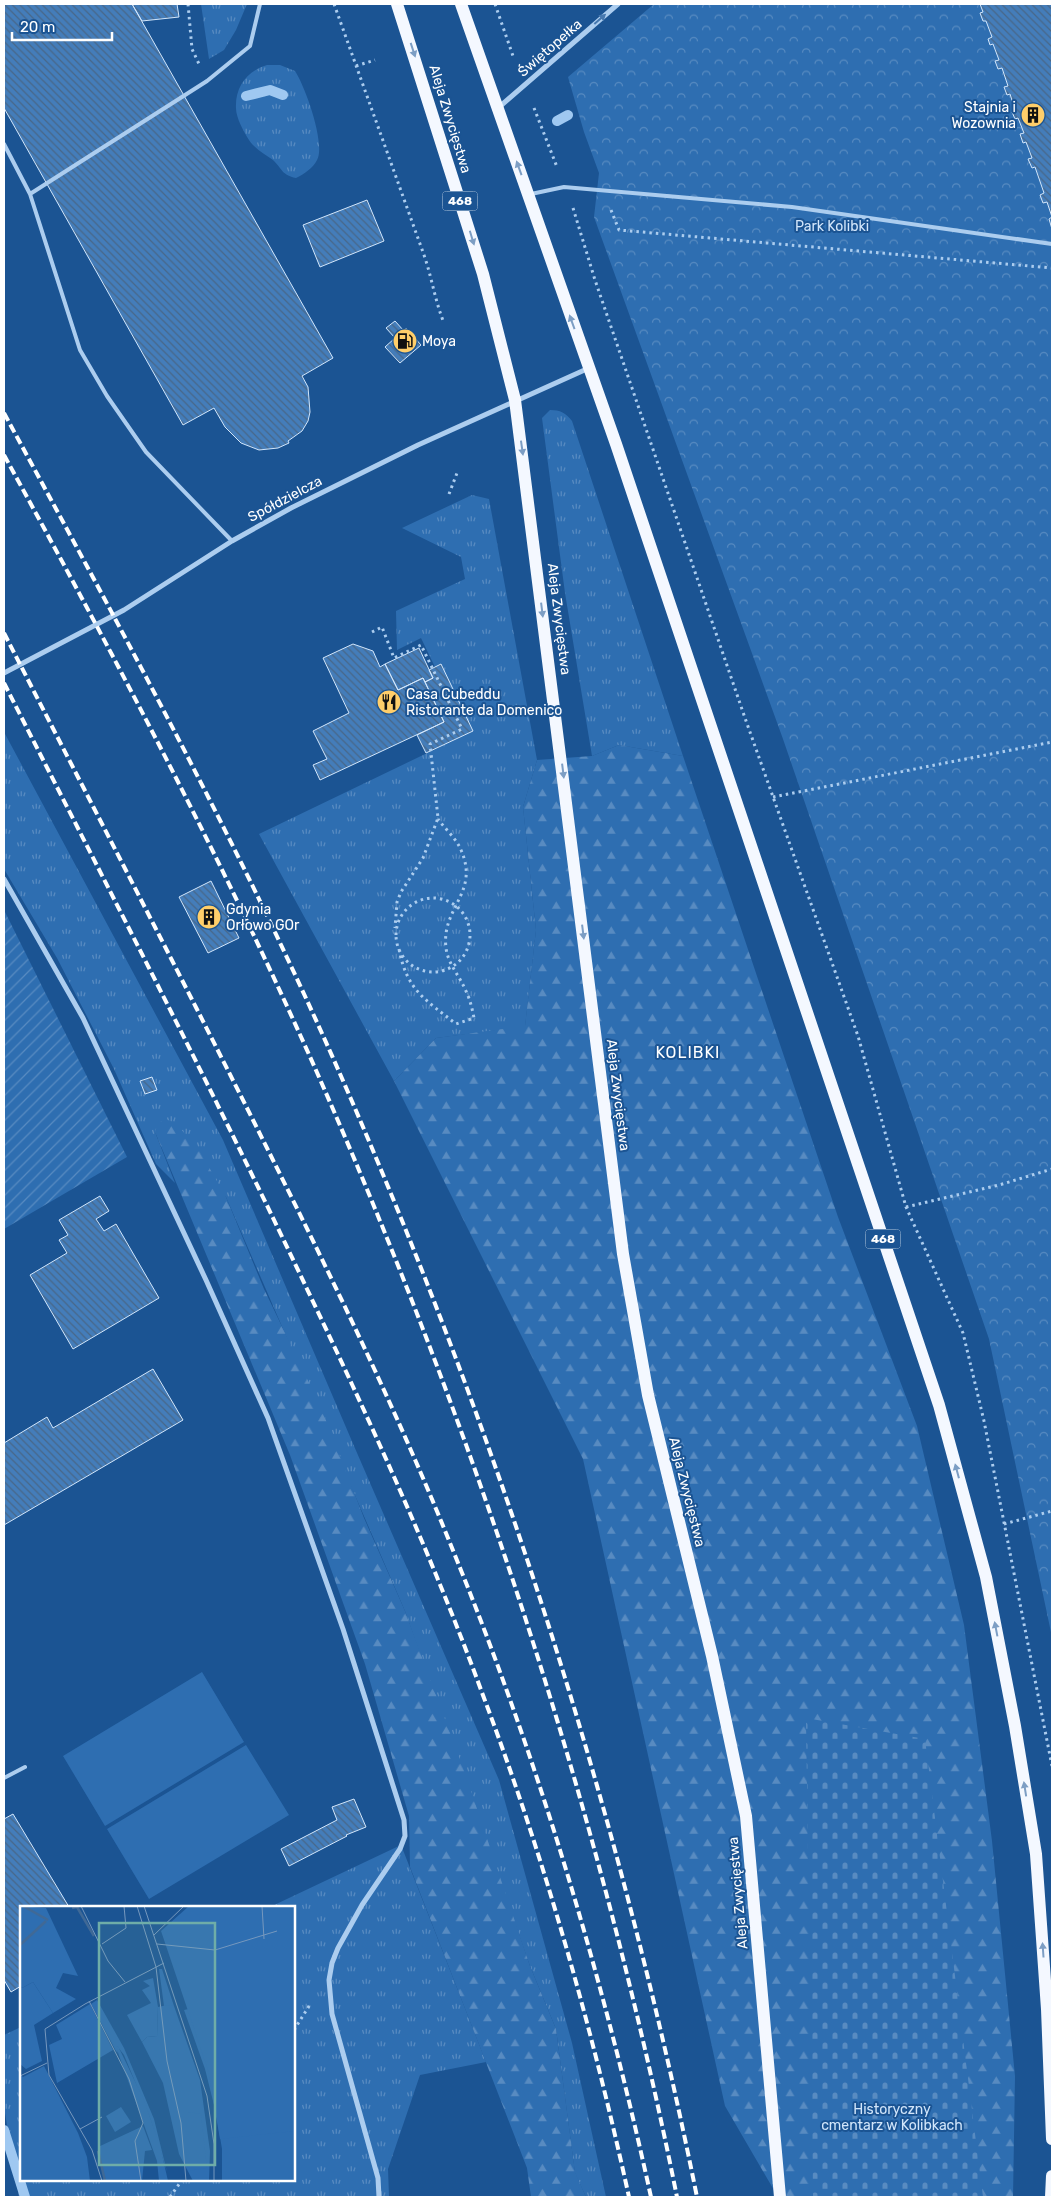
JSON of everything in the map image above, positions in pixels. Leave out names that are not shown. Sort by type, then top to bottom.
[{"type":"main road","name":"Aleja Zwycięstwa","points":[[397,4],[483,274],[514,400],[623,1254],[648,1395],[712,1656],[746,1816],[780,2197]]},
{"type":"main road","name":"468","points":[[461,4],[589,367],[939,1404],[986,1577],[1015,1726],[1036,1854],[1047,2009],[1052,2139]]},
{"type":"main road","points":[[1051,2197],[1052,2176]]},
{"type":"street","name":"Świętopełka","points":[[498,109],[618,4]]},
{"type":"street","name":"Spółdzielcza","points":[[4,673],[124,610],[232,541],[363,472],[514,400],[589,367]]},
{"type":"street","points":[[4,879],[83,1018],[206,1280],[268,1418],[343,1629],[404,1820],[405,1836],[400,1849],[362,1905],[338,1948],[328,1980],[332,2014],[378,2178],[379,2197]]},
{"type":"lane","points":[[30,194],[207,82],[250,46],[260,4]]},
{"type":"lane","points":[[4,144],[30,194],[80,350],[107,396],[146,452],[232,541]]},
{"type":"lane","points":[[529,195],[564,187],[792,207],[1052,244]]},
{"type":"lane","points":[[4,1778],[25,1767]]},
{"type":"path","points":[[188,4],[192,49],[207,82]]},
{"type":"path","points":[[334,4],[424,255],[432,279],[436,302],[444,323]]},
{"type":"path","points":[[495,4],[513,56]]},
{"type":"path","points":[[356,66],[375,60]]},
{"type":"path","points":[[534,108],[557,167]]},
{"type":"path","points":[[610,206],[619,230],[1052,268]]},
{"type":"path","points":[[578,207],[571,208],[574,218],[773,797],[858,1036],[906,1207],[963,1333],[984,1421],[1052,1766]]},
{"type":"path","points":[[449,494],[457,473]]},
{"type":"path","points":[[372,632],[382,627],[394,658],[421,646],[462,728],[430,744],[438,818],[423,858],[401,892],[397,902],[395,928],[396,943],[402,956],[414,967],[428,972],[444,971],[466,952],[470,939],[469,925],[463,912],[456,906],[439,898],[425,898],[411,904],[401,915],[395,928]]},
{"type":"path","points":[[773,797],[1052,742]]},
{"type":"path","points":[[399,949],[402,969],[412,986],[456,1024],[474,1018],[468,996],[448,960],[445,939],[448,920],[465,886],[467,868],[454,838],[438,818]]},
{"type":"path","points":[[906,1207],[998,1185],[1052,1169]]},
{"type":"path","points":[[1004,1524],[1052,1511]]},
{"type":"path","points":[[170,2197],[181,2181]]},
{"type":"green space","points":[[201,4],[247,4],[236,30],[224,50],[209,59]]},
{"type":"green space","name":"Park Kolibki","points":[[654,4],[1052,4],[1052,1637],[989,1339],[783,739],[594,217],[599,173],[584,132],[568,77]]},
{"type":"green space","points":[[267,65],[280,65],[295,71],[309,102],[317,129],[319,152],[317,160],[313,166],[296,178],[285,174],[273,160],[251,143],[237,116],[236,100],[240,87],[254,71]]},
{"type":"green space","points":[[550,410],[562,412],[572,421],[683,756],[619,745],[592,756],[565,593],[542,418]]},
{"type":"green space","points":[[472,495],[489,499],[537,760],[523,807],[536,930],[525,1027],[436,1038],[394,1081],[259,834],[473,731],[435,667],[421,638],[397,650],[396,611],[465,579],[461,557],[402,528]]},
{"type":"green space","points":[[4,732],[223,1140],[499,1780],[572,2043],[606,2197],[586,2197],[575,2173],[556,2029],[530,1966],[405,1611],[226,1197],[155,1132],[175,1183],[156,1164],[114,1069],[57,958],[4,869]]},
{"type":"green space","points":[[619,745],[683,756],[838,1217],[917,1426],[964,1625],[992,1841],[1015,2076],[1013,2197],[778,2197],[725,2106],[583,1459],[394,1081],[436,1038],[525,1026],[536,930],[523,807],[537,760],[592,756]]},
{"type":"green space","points":[[4,910],[127,1157],[4,1229]]},
{"type":"green space","points":[[166,1119],[176,1124],[198,1148],[226,1197],[264,1289],[322,1410],[364,1518],[405,1611],[466,1776],[530,1966],[556,2029],[575,2172],[586,2197],[531,2197],[527,2168],[410,1867],[409,1816],[365,1664],[290,1455],[155,1132],[158,1123]]},
{"type":"green space","points":[[202,1672],[244,1742],[105,1826],[63,1756]]},
{"type":"green space","name":"Historyczny cmentarz w Kolibkach","points":[[806,1718],[925,1739],[983,2197],[813,2197]]},
{"type":"green space","points":[[246,1745],[289,1815],[149,1899],[107,1829]]},
{"type":"green space","points":[[401,1845],[486,2062],[420,2075],[388,2169],[389,2197],[19,2197],[4,2107],[4,2035],[20,2027],[20,2181],[295,2181],[295,1906],[272,1906]]},
{"type":"building","points":[[4,4],[132,4],[333,358],[302,376],[308,387],[310,412],[308,421],[302,431],[288,441],[289,443],[278,448],[259,450],[241,443],[225,427],[214,408],[183,425],[4,108]]},
{"type":"building","points":[[132,4],[177,4],[179,17],[142,21]]},
{"type":"building","name":"Stajnia i Wozownia","points":[[980,4],[1052,4],[1052,217],[1047,202],[1043,203],[1040,195],[1044,193],[1035,167],[1032,168],[1028,159],[1032,158],[1026,142],[1023,143],[1020,134],[1024,133],[1018,118],[1015,119],[1012,112],[1015,110],[1010,94],[1007,95],[1004,87],[1008,86],[1002,68],[998,69],[995,61],[999,60],[993,44],[990,45],[988,39],[992,37],[986,21],[983,21],[980,13],[983,12]]},
{"type":"building","points":[[367,200],[384,241],[320,267],[303,225]]},
{"type":"building","points":[[1052,217],[1052,229],[1049,219]]},
{"type":"building","name":"Moya","points":[[395,321],[404,331],[406,328],[421,345],[400,363],[385,347],[395,338],[386,328]]},
{"type":"building","name":"Casa Cubeddu Ristorante da Domenico","points":[[353,644],[373,651],[380,667],[385,664],[398,690],[423,678],[444,722],[320,780],[313,765],[327,759],[313,731],[349,713],[323,658]]},
{"type":"building","points":[[419,648],[433,678],[425,682],[423,678],[398,690],[385,664]]},
{"type":"building","points":[[441,664],[473,731],[426,753],[417,735],[444,722],[425,682],[433,678],[429,670]]},
{"type":"building","name":"Gdynia Orłowo GOr","points":[[211,881],[239,938],[208,953],[179,897]]},
{"type":"building","points":[[152,1077],[157,1090],[145,1094],[140,1081]]},
{"type":"building","points":[[100,1196],[109,1211],[96,1219],[104,1231],[116,1224],[159,1298],[73,1349],[30,1275],[67,1253],[59,1240],[68,1235],[59,1220]]},
{"type":"building","points":[[153,1369],[183,1420],[4,1525],[4,1443],[47,1417],[53,1428]]},
{"type":"building","points":[[354,1799],[366,1827],[346,1835],[289,1866],[281,1849],[337,1820],[332,1807]]},
{"type":"building","points":[[13,1814],[68,1906],[20,1906],[20,1987],[11,1992],[4,1980],[4,1819]]},
{"type":"waterway","points":[[246,96],[270,90],[283,95]]},
{"type":"waterway","points":[[557,121],[568,115]]},
{"type":"waterway","points":[[4,2130],[25,2197]]},
{"type":"railway","points":[[4,413],[175,732],[256,894],[333,1058],[392,1196],[447,1335],[499,1476],[546,1618],[590,1761],[630,1905],[697,2197]]},
{"type":"railway","points":[[4,455],[166,758],[243,912],[315,1068],[373,1205],[428,1343],[479,1482],[527,1623],[570,1765],[610,1908],[646,2052],[677,2197]]},
{"type":"railway","points":[[4,633],[306,1227],[408,1443],[454,1553],[514,1711],[566,1871],[612,2033],[651,2197]]},
{"type":"railway","points":[[4,683],[270,1212],[378,1440],[444,1594],[506,1759],[547,1883],[583,2008],[629,2197]]},
{"type":"place","name":"Stajnia i Wozownia","points":[[1033,115]]},
{"type":"place","name":"Moya","points":[[405,341]]},
{"type":"place","name":"Casa Cubeddu Ristorante da Domenico","points":[[389,702]]},
{"type":"place","name":"Gdynia Orłowo GOr","points":[[209,917]]},
{"type":"district","name":"KOLIBKI","points":[[688,1052]]}]
